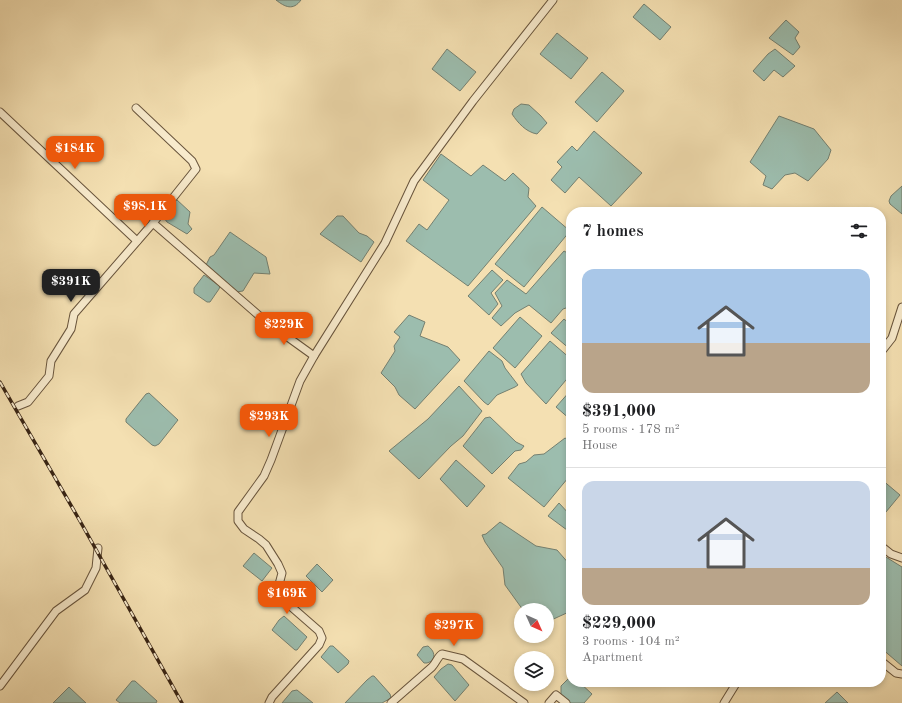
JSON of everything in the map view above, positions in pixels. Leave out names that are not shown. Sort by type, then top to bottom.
[{"type":"street","points":[[269,703],[272,697],[319,645],[322,638],[319,631],[279,596],[277,592],[282,573],[278,564],[266,545],[260,539],[244,529],[238,521],[238,512],[264,476],[300,381],[385,243],[414,181],[473,101],[553,0]]},
{"type":"street","points":[[18,406],[28,402],[49,376],[51,361],[71,329],[74,314],[153,223],[196,169],[192,161],[136,108]]},
{"type":"street","points":[[0,112],[137,241]]},
{"type":"street","points":[[153,223],[264,320],[314,356]]},
{"type":"street","points":[[886,346],[892,338],[896,322],[902,308]]},
{"type":"street","points":[[0,686],[56,611],[85,590],[96,568],[98,548]]},
{"type":"street","points":[[886,550],[891,554],[902,558]]},
{"type":"street","points":[[391,703],[432,667],[442,654],[463,659],[524,703]]},
{"type":"street","points":[[886,665],[896,674],[902,674]]},
{"type":"street","points":[[724,703],[734,687]]},
{"type":"street","points":[[549,703],[556,695],[566,703]]},
{"type":"shaded area","points":[[276,0],[301,0],[295,6],[289,7]]},
{"type":"shaded area","points":[[644,4],[671,27],[660,40],[633,17]]},
{"type":"shaded area","points":[[786,20],[799,32],[795,38],[800,47],[793,55],[769,38]]},
{"type":"shaded area","points":[[557,33],[588,58],[571,79],[540,54]]},
{"type":"shaded area","points":[[447,49],[476,72],[460,91],[432,69]]},
{"type":"shaded area","points":[[775,49],[795,66],[783,77],[774,70],[764,81],[753,71],[768,54]]},
{"type":"shaded area","points":[[602,72],[624,91],[597,122],[575,102]]},
{"type":"shaded area","points":[[521,104],[529,105],[547,123],[537,134],[523,127],[512,114],[514,109]]},
{"type":"shaded area","points":[[779,116],[814,129],[831,150],[828,159],[808,181],[795,173],[785,175],[772,189],[763,185],[766,176],[750,162]]},
{"type":"shaded area","points":[[594,131],[642,173],[611,206],[579,177],[565,193],[551,180],[562,167],[557,162],[572,146],[577,151]]},
{"type":"shaded area","points":[[441,154],[471,176],[483,165],[505,181],[513,173],[529,188],[528,197],[536,206],[468,286],[406,241],[419,224],[427,230],[449,200],[423,180]]},
{"type":"shaded area","points":[[902,186],[902,214],[890,204],[889,201],[891,196]]},
{"type":"shaded area","points":[[176,199],[190,212],[188,224],[192,229],[187,234],[167,222],[162,215]]},
{"type":"shaded area","points":[[542,207],[566,228],[566,236],[524,287],[495,264]]},
{"type":"shaded area","points":[[337,216],[343,216],[359,233],[367,236],[374,242],[361,262],[320,234]]},
{"type":"shaded area","points":[[230,232],[266,257],[270,274],[254,273],[243,291],[236,292],[206,265],[210,257],[214,255]]},
{"type":"shaded area","points":[[564,251],[566,252],[566,308],[563,309],[551,323],[529,305],[515,313],[501,326],[492,318],[502,306],[495,293],[507,280],[526,294]]},
{"type":"shaded area","points":[[492,270],[503,280],[491,293],[498,304],[489,315],[468,296]]},
{"type":"shaded area","points":[[204,275],[220,286],[210,302],[207,302],[194,293],[194,288]]},
{"type":"shaded area","points":[[409,315],[425,322],[420,336],[448,347],[460,360],[415,409],[399,395],[395,387],[381,373],[395,351],[394,346],[400,337],[394,332]]},
{"type":"shaded area","points":[[520,317],[542,336],[515,368],[493,348]]},
{"type":"shaded area","points":[[564,319],[566,321],[566,346],[551,333]]},
{"type":"shaded area","points":[[550,341],[566,355],[566,380],[546,404],[526,383],[521,374]]},
{"type":"shaded area","points":[[489,351],[502,361],[505,368],[518,385],[497,395],[488,405],[464,381]]},
{"type":"shaded area","points":[[459,386],[482,411],[463,436],[451,446],[419,479],[389,451],[428,419]]},
{"type":"shaded area","points":[[149,393],[178,420],[159,444],[155,446],[126,422],[126,419],[146,394]]},
{"type":"shaded area","points":[[566,396],[566,416],[556,407]]},
{"type":"shaded area","points":[[490,417],[516,442],[524,446],[521,450],[515,451],[492,474],[463,446],[485,418]]},
{"type":"shaded area","points":[[566,438],[566,480],[544,507],[508,478],[519,464],[526,462],[534,455],[544,454]]},
{"type":"shaded area","points":[[456,460],[485,486],[467,507],[440,479]]},
{"type":"shaded area","points":[[886,483],[900,495],[886,512]]},
{"type":"shaded area","points":[[559,503],[566,511],[566,529],[548,516]]},
{"type":"shaded area","points":[[500,522],[536,546],[557,550],[566,560],[566,613],[554,619],[554,603],[518,603],[505,585],[503,568],[485,542],[482,535],[486,534]]},
{"type":"shaded area","points":[[254,553],[272,568],[262,581],[243,566]]},
{"type":"shaded area","points":[[886,557],[902,567],[902,666],[886,652]]},
{"type":"shaded area","points":[[317,564],[333,580],[322,592],[306,576]]},
{"type":"shaded area","points":[[284,616],[307,637],[297,650],[295,650],[272,630]]},
{"type":"shaded area","points":[[330,646],[333,646],[349,661],[348,664],[338,673],[321,657]]},
{"type":"shaded area","points":[[428,646],[433,651],[434,657],[432,661],[424,663],[417,655],[423,647]]},
{"type":"shaded area","points":[[448,664],[452,665],[469,685],[455,701],[434,677]]},
{"type":"shaded area","points":[[374,676],[390,694],[391,698],[382,703],[345,703],[367,680]]},
{"type":"shaded area","points":[[132,681],[135,681],[157,701],[156,703],[120,703],[116,700]]},
{"type":"shaded area","points":[[566,681],[566,687],[584,687],[592,694],[584,703],[569,703],[561,695],[561,686]]},
{"type":"shaded area","points":[[69,687],[70,688],[86,703],[53,703]]},
{"type":"shaded area","points":[[297,690],[313,703],[282,703],[292,691]]},
{"type":"shaded area","points":[[837,692],[848,703],[825,703]]},
{"type":"railway","points":[[0,382],[182,703]]}]
